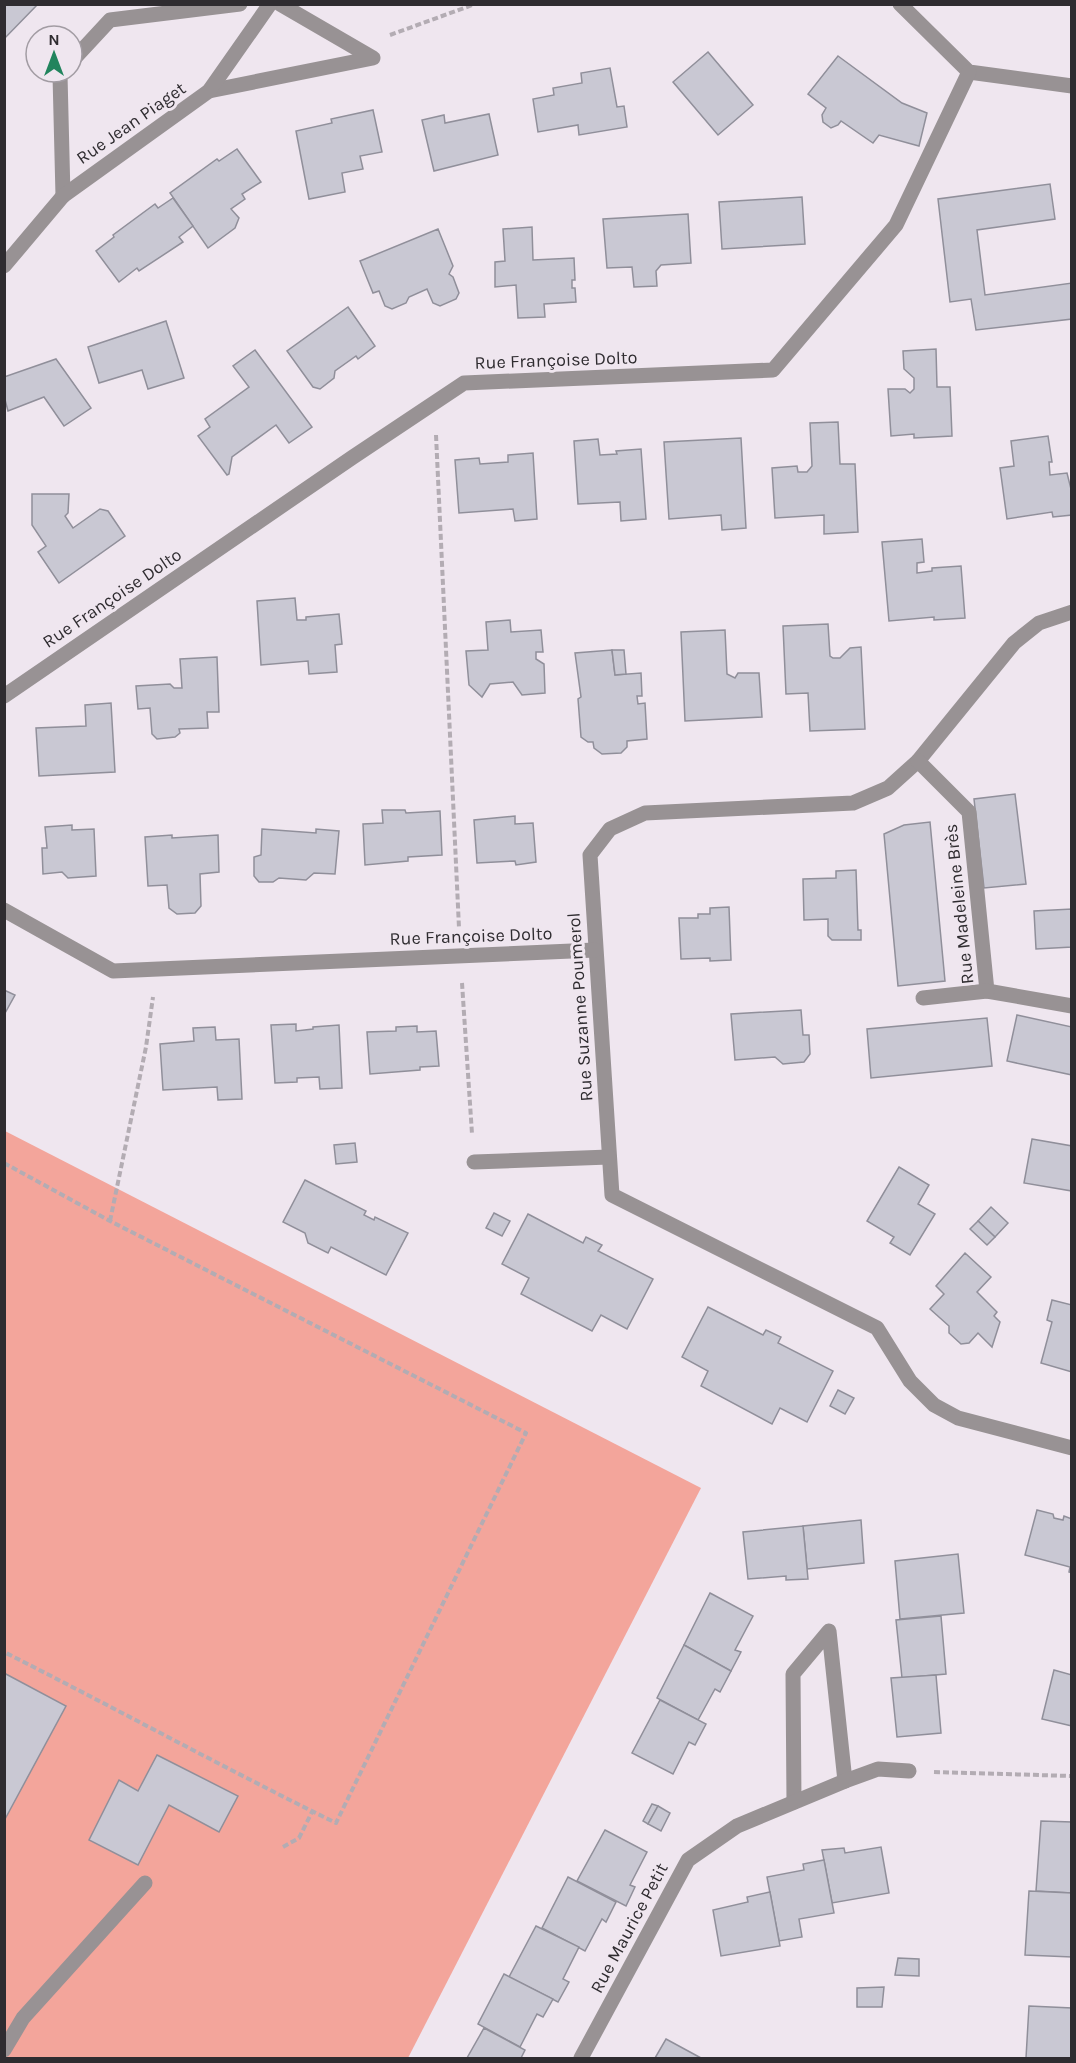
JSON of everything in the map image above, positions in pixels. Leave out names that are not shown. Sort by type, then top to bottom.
[{"type":"street","points":[[84,48],[110,20],[240,4]]},
{"type":"street","name":"Rue Jean Piaget","points":[[4,266],[63,196],[209,92],[270,4]]},
{"type":"street","points":[[209,92],[373,58],[279,4]]},
{"type":"street","points":[[900,4],[969,72],[1071,86]]},
{"type":"street","name":"Rue Françoise Dolto","points":[[4,696],[353,456],[464,383],[773,370],[896,225],[969,72]]},
{"type":"street","points":[[60,84],[63,196]]},
{"type":"street","name":"Rue Suzanne Poumerol","points":[[1071,612],[1039,623],[1014,643],[918,761],[888,788],[853,803],[645,813],[610,829],[590,855],[612,1195],[877,1328],[910,1381],[934,1405],[958,1418],[1071,1448]]},
{"type":"street","name":"Rue Madeleine Brès","points":[[918,761],[969,812],[987,991]]},
{"type":"street","name":"Rue Françoise Dolto","points":[[4,910],[112,971],[595,950]]},
{"type":"street","name":"Rue Madeleine Brès","points":[[923,998],[987,991],[1071,1006]]},
{"type":"street","points":[[474,1162],[609,1157]]},
{"type":"street","points":[[795,1802],[793,1674],[829,1631],[845,1781]]},
{"type":"street","name":"Rue Maurice Petit","points":[[581,2058],[688,1860],[737,1826],[845,1781],[878,1769],[909,1771]]},
{"type":"street","points":[[4,2050],[23,2018],[145,1883]]},
{"type":"path","points":[[355,48],[476,4]]},
{"type":"path","points":[[435,403],[460,956],[474,1162]]},
{"type":"path","points":[[110,1221],[146,1047],[157,969]]},
{"type":"path","points":[[4,1163],[110,1221],[526,1433],[336,1823],[4,1652]]},
{"type":"path","points":[[909,1771],[1071,1776]]},
{"type":"path","points":[[283,1847],[299,1838],[312,1812]]},
{"type":"shaded area","points":[[5,1131],[701,1488],[408,2058],[5,2058]]},
{"type":"building","points":[[4,4],[38,4],[4,39]]},
{"type":"building","points":[[708,52],[753,105],[718,135],[673,82]]},
{"type":"building","points":[[838,56],[902,103],[927,113],[919,146],[879,135],[873,143],[841,121],[831,128],[823,122],[822,115],[826,108],[808,94]]},
{"type":"building","points":[[610,68],[617,107],[624,106],[627,127],[579,135],[578,125],[538,132],[533,99],[554,95],[553,88],[582,83],[581,73]]},
{"type":"building","points":[[373,110],[382,152],[360,156],[363,169],[342,173],[345,192],[309,199],[296,131],[332,123],[331,119]]},
{"type":"building","points":[[489,114],[498,155],[434,171],[422,120],[444,115],[445,123]]},
{"type":"building","points":[[237,149],[261,182],[242,194],[245,199],[231,209],[239,218],[235,228],[208,248],[170,193],[217,159],[219,161]]},
{"type":"building","points":[[1050,184],[1055,219],[977,230],[985,295],[1072,283],[1072,319],[976,330],[971,299],[950,302],[938,199]]},
{"type":"building","points":[[802,197],[805,244],[722,249],[719,202]]},
{"type":"building","points":[[173,198],[193,226],[179,237],[183,242],[139,271],[137,268],[119,282],[96,251],[114,237],[113,235],[155,204],[158,208]]},
{"type":"building","points":[[688,214],[691,263],[661,265],[656,271],[657,286],[634,287],[632,267],[607,268],[603,219]]},
{"type":"building","points":[[532,227],[533,260],[574,258],[575,280],[572,280],[572,288],[575,288],[576,302],[544,304],[545,317],[518,318],[516,285],[495,287],[495,262],[505,261],[503,229]]},
{"type":"building","points":[[438,229],[453,266],[449,274],[453,277],[459,293],[456,299],[440,306],[433,303],[427,289],[409,297],[406,303],[392,309],[385,306],[379,291],[373,293],[360,261]]},
{"type":"building","points":[[348,307],[375,346],[358,359],[356,356],[335,371],[334,378],[320,389],[313,387],[287,351]]},
{"type":"building","points":[[166,321],[184,378],[148,389],[142,370],[99,383],[88,347]]},
{"type":"building","points":[[936,349],[937,387],[950,387],[952,436],[914,438],[914,434],[891,436],[888,389],[905,389],[910,393],[914,389],[914,378],[904,369],[903,351]]},
{"type":"building","points":[[255,350],[312,427],[289,443],[276,425],[232,457],[227,475],[198,436],[210,427],[205,419],[249,387],[233,366]]},
{"type":"building","points":[[56,359],[91,408],[64,426],[44,397],[8,411],[4,396],[4,377]]},
{"type":"building","points":[[838,422],[840,464],[855,464],[858,532],[824,534],[824,515],[775,518],[772,468],[797,466],[798,472],[807,472],[812,466],[810,423]]},
{"type":"building","points":[[1048,436],[1052,462],[1049,462],[1050,475],[1067,473],[1072,493],[1072,515],[1053,517],[1052,512],[1007,519],[1000,468],[1014,466],[1011,441]]},
{"type":"building","points":[[741,438],[746,528],[722,530],[721,515],[669,519],[664,442]]},
{"type":"building","points":[[598,439],[600,455],[641,449],[646,519],[621,521],[620,502],[578,504],[574,441]]},
{"type":"building","points":[[533,453],[537,519],[515,521],[513,509],[459,513],[455,460],[479,458],[480,464],[508,462],[508,455]]},
{"type":"building","points":[[32,494],[69,494],[68,513],[65,516],[73,528],[100,509],[108,511],[125,536],[59,583],[38,552],[46,546],[32,525]]},
{"type":"building","points":[[922,539],[924,562],[917,563],[917,573],[932,571],[932,568],[961,566],[965,618],[934,620],[934,617],[889,621],[882,542]]},
{"type":"building","points":[[295,598],[297,620],[339,614],[342,644],[335,645],[337,672],[309,674],[308,661],[261,665],[257,601]]},
{"type":"building","points":[[510,620],[511,632],[541,630],[543,652],[536,652],[536,659],[544,664],[545,693],[522,695],[513,682],[490,684],[482,697],[469,685],[466,651],[488,650],[486,622]]},
{"type":"building","points":[[828,624],[830,656],[840,658],[850,648],[861,647],[865,729],[810,731],[808,693],[786,694],[783,626]]},
{"type":"building","points":[[725,630],[727,674],[735,678],[738,673],[759,673],[762,717],[685,721],[681,632]]},
{"type":"building","points":[[612,650],[615,675],[641,673],[642,696],[637,696],[638,704],[645,703],[647,739],[627,741],[627,747],[621,753],[602,754],[594,748],[593,742],[588,742],[581,737],[578,699],[581,697],[575,653]]},
{"type":"building","points":[[612,650],[624,650],[626,674],[615,675]]},
{"type":"building","points":[[217,657],[219,712],[207,712],[208,728],[179,729],[180,733],[175,737],[157,739],[152,734],[150,708],[138,709],[136,686],[170,684],[174,688],[182,688],[180,659]]},
{"type":"building","points":[[111,703],[115,772],[39,776],[36,728],[86,726],[85,705]]},
{"type":"building","points":[[1015,794],[1026,884],[984,888],[974,799]]},
{"type":"building","points":[[382,810],[405,810],[406,813],[440,811],[442,855],[408,857],[408,861],[365,865],[363,824],[383,823]]},
{"type":"building","points":[[515,816],[515,824],[533,823],[536,862],[516,865],[515,861],[477,863],[474,820]]},
{"type":"building","points":[[930,822],[945,981],[898,986],[884,834],[904,825]]},
{"type":"building","points":[[72,825],[72,830],[94,829],[96,876],[68,878],[62,872],[43,874],[42,848],[47,848],[45,827]]},
{"type":"building","points":[[262,829],[316,833],[316,829],[339,831],[335,874],[314,873],[306,880],[279,878],[273,882],[259,882],[254,876],[254,857],[261,855]]},
{"type":"building","points":[[172,835],[172,838],[218,835],[219,872],[200,874],[201,906],[195,913],[177,914],[169,908],[167,885],[148,886],[145,837]]},
{"type":"building","points":[[856,870],[858,930],[861,930],[861,940],[832,940],[828,936],[828,919],[804,920],[803,879],[836,878],[836,871]]},
{"type":"building","points":[[729,907],[731,960],[681,959],[679,918],[698,918],[698,914],[710,914],[710,908]]},
{"type":"building","points":[[1072,909],[1072,947],[1036,949],[1034,911]]},
{"type":"building","points":[[4,990],[15,995],[4,1015]]},
{"type":"building","points":[[801,1010],[803,1035],[809,1035],[810,1054],[804,1062],[783,1064],[775,1057],[735,1060],[731,1014]]},
{"type":"building","points":[[1017,1015],[1072,1027],[1072,1075],[1007,1061]]},
{"type":"building","points":[[987,1018],[992,1066],[871,1078],[867,1029]]},
{"type":"building","points":[[296,1024],[296,1031],[339,1025],[342,1088],[320,1089],[319,1077],[297,1078],[297,1082],[275,1083],[271,1025]]},
{"type":"building","points":[[417,1026],[417,1032],[436,1031],[439,1066],[370,1074],[367,1032],[396,1031],[396,1027]]},
{"type":"building","points":[[215,1027],[216,1040],[239,1039],[242,1099],[218,1100],[217,1087],[163,1090],[160,1044],[194,1041],[193,1028]]},
{"type":"building","points":[[1032,1139],[1072,1146],[1072,1191],[1024,1183]]},
{"type":"building","points":[[355,1143],[357,1162],[336,1164],[334,1145]]},
{"type":"building","points":[[899,1167],[929,1185],[918,1204],[935,1214],[910,1255],[890,1243],[894,1237],[867,1221]]},
{"type":"building","points":[[305,1180],[366,1211],[364,1215],[374,1220],[375,1217],[408,1233],[386,1275],[331,1247],[328,1253],[308,1243],[305,1233],[283,1222]]},
{"type":"building","points":[[991,1207],[1008,1223],[995,1237],[978,1221]]},
{"type":"building","points":[[494,1213],[510,1221],[502,1236],[486,1228]]},
{"type":"building","points":[[528,1214],[583,1243],[586,1237],[602,1245],[598,1251],[653,1279],[627,1329],[601,1315],[592,1331],[521,1294],[529,1278],[502,1264]]},
{"type":"building","points":[[978,1221],[995,1237],[987,1245],[970,1229]]},
{"type":"building","points":[[965,1253],[991,1277],[977,1292],[997,1312],[994,1316],[1000,1322],[992,1347],[978,1333],[969,1343],[961,1344],[949,1333],[949,1326],[930,1309],[944,1294],[936,1286]]},
{"type":"building","points":[[1052,1300],[1072,1305],[1072,1372],[1041,1363],[1052,1322],[1047,1320]]},
{"type":"building","points":[[708,1307],[763,1335],[766,1330],[781,1337],[778,1343],[833,1371],[807,1422],[780,1408],[772,1424],[701,1386],[708,1371],[682,1357]]},
{"type":"building","points":[[838,1390],[854,1398],[845,1414],[830,1406]]},
{"type":"building","points":[[1037,1510],[1053,1514],[1054,1518],[1063,1520],[1064,1516],[1072,1519],[1072,1573],[1069,1572],[1070,1567],[1025,1555]]},
{"type":"building","points":[[861,1520],[864,1563],[807,1569],[803,1526]]},
{"type":"building","points":[[803,1526],[808,1579],[786,1580],[786,1576],[748,1579],[743,1532]]},
{"type":"building","points":[[958,1554],[964,1613],[900,1619],[895,1561]]},
{"type":"building","points":[[710,1593],[753,1616],[735,1650],[741,1652],[731,1671],[684,1645]]},
{"type":"building","points":[[941,1616],[946,1674],[902,1678],[896,1620]]},
{"type":"building","points":[[684,1645],[731,1671],[720,1692],[715,1689],[698,1720],[657,1698]]},
{"type":"building","points":[[1054,1670],[1072,1675],[1072,1726],[1042,1719]]},
{"type":"building","points":[[4,1673],[66,1706],[4,1821]]},
{"type":"building","points":[[936,1675],[941,1733],[897,1737],[891,1678]]},
{"type":"building","points":[[660,1700],[706,1724],[695,1745],[689,1742],[673,1774],[632,1753]]},
{"type":"building","points":[[157,1755],[238,1796],[219,1832],[169,1805],[138,1865],[89,1840],[119,1780],[138,1791]]},
{"type":"building","points":[[652,1804],[658,1806],[648,1824],[643,1821]]},
{"type":"building","points":[[658,1806],[670,1813],[661,1831],[648,1824]]},
{"type":"building","points":[[1041,1821],[1072,1822],[1072,1893],[1036,1891]]},
{"type":"building","points":[[605,1830],[647,1852],[630,1885],[635,1887],[626,1906],[577,1881]]},
{"type":"building","points":[[881,1847],[889,1893],[832,1903],[822,1850],[844,1848],[845,1853]]},
{"type":"building","points":[[824,1860],[834,1913],[799,1919],[802,1937],[779,1941],[767,1877],[804,1870],[803,1864]]},
{"type":"building","points":[[568,1877],[616,1902],[606,1922],[602,1919],[585,1951],[542,1928]]},
{"type":"building","points":[[1029,1891],[1072,1893],[1072,1957],[1025,1955]]},
{"type":"building","points":[[770,1892],[780,1946],[721,1956],[713,1910],[748,1902],[747,1897]]},
{"type":"building","points":[[536,1926],[579,1947],[563,1979],[569,1982],[558,2002],[509,1977]]},
{"type":"building","points":[[898,1958],[919,1959],[919,1976],[895,1975]]},
{"type":"building","points":[[504,1974],[553,1999],[543,2017],[537,2014],[520,2047],[478,2024]]},
{"type":"building","points":[[884,1987],[882,2007],[857,2007],[857,1988]]},
{"type":"building","points":[[1029,2006],[1072,2008],[1072,2058],[1026,2058]]},
{"type":"building","points":[[484,2028],[525,2050],[521,2058],[467,2058]]},
{"type":"building","points":[[666,2039],[701,2058],[655,2058]]}]
